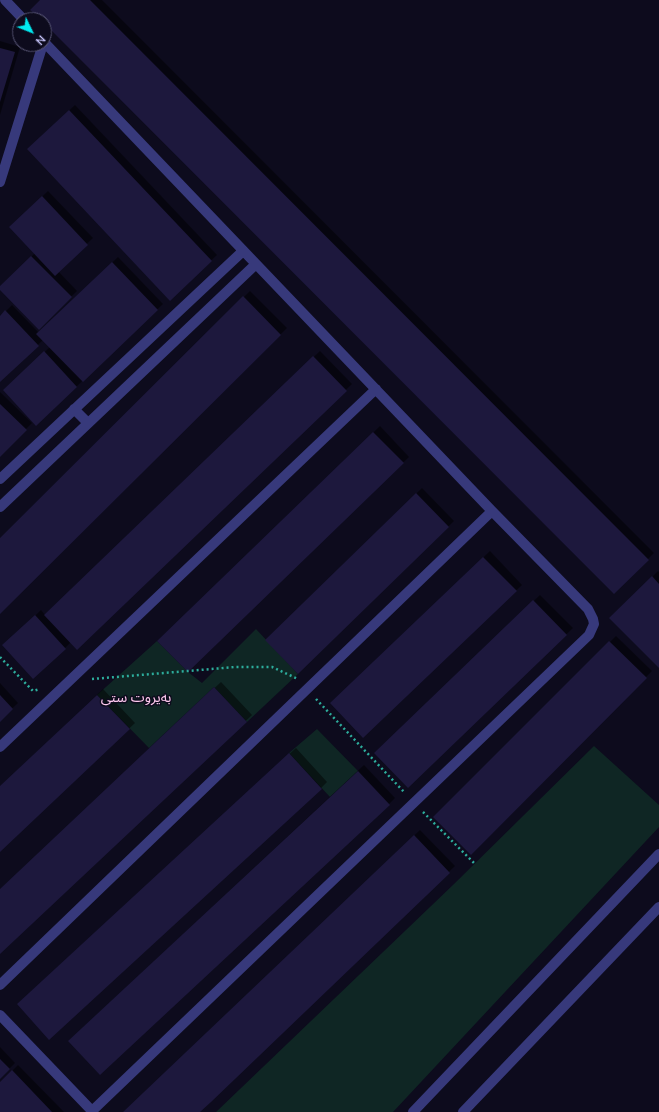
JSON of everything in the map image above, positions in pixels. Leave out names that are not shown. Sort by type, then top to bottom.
[{"type":"street","points":[[5,0],[16,12]]},
{"type":"street","points":[[0,182],[40,52]]},
{"type":"street","points":[[0,1015],[92,1112],[589,635],[592,630],[593,619],[588,608],[492,511],[52,52]]},
{"type":"street","points":[[0,479],[243,251]]},
{"type":"street","points":[[0,507],[256,264]]},
{"type":"street","points":[[0,747],[63,685],[376,389]]},
{"type":"street","points":[[74,409],[88,423]]},
{"type":"street","points":[[0,985],[492,511]]},
{"type":"street","points":[[413,1112],[659,854]]},
{"type":"street","points":[[463,1112],[659,907]]},
{"type":"path","points":[[0,657],[33,690],[63,685]]},
{"type":"path","points":[[87,680],[235,667],[272,667],[297,678],[414,802],[475,864]]},
{"type":"green space","points":[[256,629],[298,674],[247,722],[214,687],[149,748],[97,695],[157,641],[188,672],[202,683]]},
{"type":"green space","points":[[317,729],[358,771],[330,797],[289,753]]},
{"type":"green space","points":[[594,746],[659,805],[659,827],[393,1112],[216,1112],[454,884]]},
{"type":"building","points":[[40,0],[90,0],[649,560],[614,594],[52,31],[52,12],[32,12],[30,10]]},
{"type":"building","points":[[0,48],[15,52],[0,102]]},
{"type":"building","points":[[69,110],[212,261],[170,301],[27,149]]},
{"type":"building","points":[[42,196],[88,245],[55,276],[9,227]]},
{"type":"building","points":[[31,256],[72,297],[39,330],[0,290],[0,286]]},
{"type":"building","points":[[112,262],[158,310],[83,382],[36,334]]},
{"type":"building","points":[[243,296],[281,335],[0,614],[0,538]]},
{"type":"building","points":[[5,310],[39,346],[0,382],[0,316]]},
{"type":"building","points":[[44,351],[77,387],[36,426],[3,390]]},
{"type":"building","points":[[313,356],[347,391],[77,650],[44,615]]},
{"type":"building","points":[[0,404],[27,430],[0,457]]},
{"type":"building","points":[[373,432],[404,463],[188,672],[157,641]]},
{"type":"building","points":[[416,493],[449,527],[298,674],[265,640]]},
{"type":"building","points":[[483,557],[517,591],[363,738],[330,703]]},
{"type":"building","points":[[652,576],[659,584],[659,668],[609,618]]},
{"type":"building","points":[[533,600],[567,635],[408,788],[374,753]]},
{"type":"building","points":[[35,615],[66,649],[33,679],[2,645]]},
{"type":"building","points":[[609,641],[647,678],[471,855],[433,817]]},
{"type":"building","points":[[214,687],[247,722],[0,954],[0,889]]},
{"type":"building","points":[[0,695],[13,709],[0,722]]},
{"type":"building","points":[[97,695],[130,729],[0,852],[0,786]]},
{"type":"building","points":[[289,753],[322,789],[49,1040],[17,1004]]},
{"type":"building","points":[[358,771],[390,805],[100,1075],[68,1041]]},
{"type":"building","points":[[414,835],[450,873],[211,1102],[200,1112],[123,1112]]},
{"type":"building","points":[[0,1059],[10,1069],[0,1079]]},
{"type":"building","points":[[12,1070],[52,1112],[0,1112],[0,1082]]},
{"type":"district","name":"بەیروت ستی","points":[[136,699]]}]
